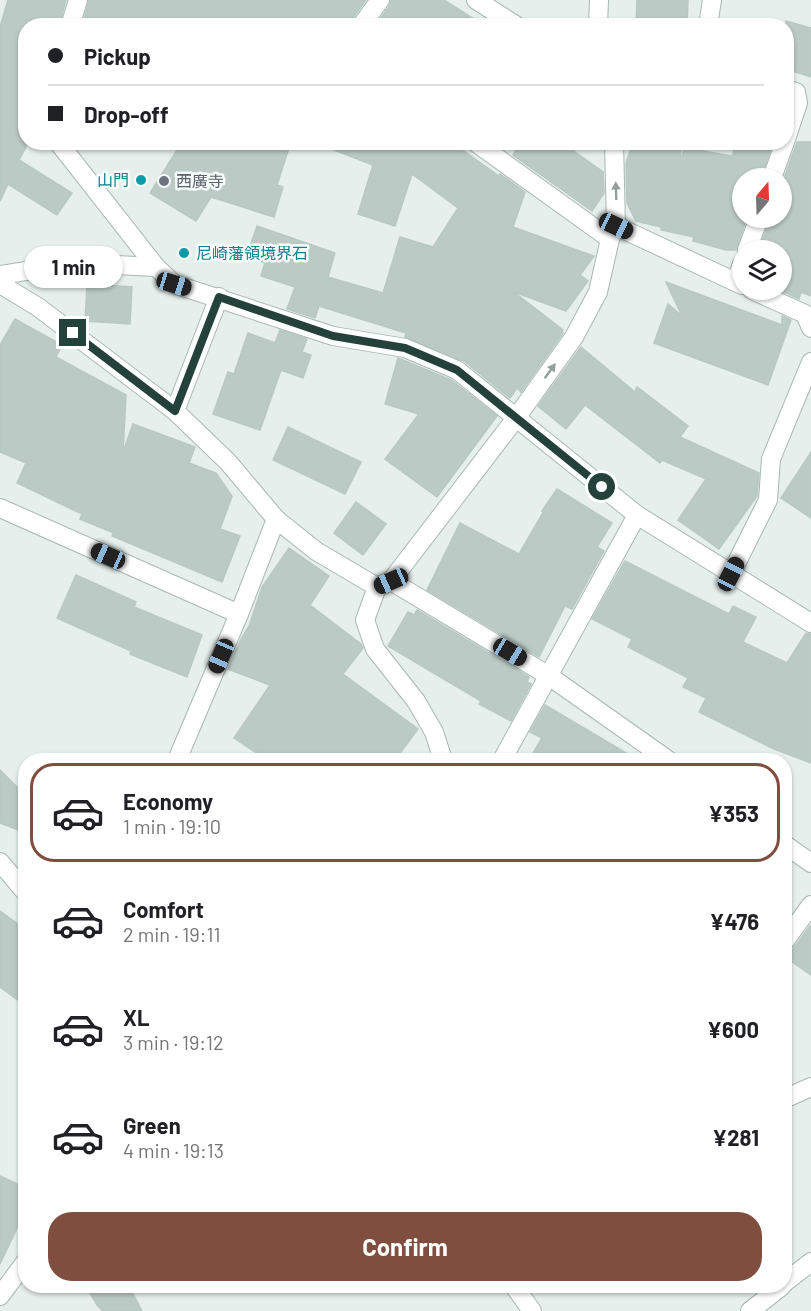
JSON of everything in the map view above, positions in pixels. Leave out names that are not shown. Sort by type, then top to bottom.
[{"type":"street","points":[[72,18],[78,0]]},
{"type":"street","points":[[367,18],[380,0]]},
{"type":"street","points":[[476,0],[504,18]]},
{"type":"street","points":[[598,18],[599,0]]},
{"type":"street","points":[[709,18],[712,0]]},
{"type":"street","points":[[794,91],[798,103],[794,115]]},
{"type":"street","points":[[64,150],[156,267],[174,284],[333,336],[405,348],[457,370],[637,515],[811,623]]},
{"type":"street","points":[[487,150],[613,233],[732,281]]},
{"type":"street","points":[[441,753],[434,732],[416,701],[375,649],[365,620],[384,584],[516,418],[574,337],[598,292],[613,233],[614,150]]},
{"type":"street","points":[[776,168],[782,150]]},
{"type":"street","points":[[0,275],[76,263],[156,267]]},
{"type":"street","points":[[0,284],[39,307],[175,411],[228,462],[276,519],[316,551],[384,584],[549,676],[658,753]]},
{"type":"street","points":[[175,411],[219,297]]},
{"type":"street","points":[[774,300],[805,314],[811,328]]},
{"type":"street","points":[[731,574],[768,500],[771,459],[811,362]]},
{"type":"street","points":[[0,508],[238,614]]},
{"type":"street","points":[[506,753],[637,515]]},
{"type":"street","points":[[180,753],[276,519]]},
{"type":"street","points":[[792,850],[811,863]]},
{"type":"street","points":[[0,862],[18,883]]},
{"type":"street","points":[[792,931],[811,905]]},
{"type":"street","points":[[792,1095],[811,1087]]},
{"type":"street","points":[[792,1277],[811,1262]]},
{"type":"street","points":[[0,1296],[18,1273]]},
{"type":"street","points":[[517,1293],[522,1308]]},
{"type":"street","points":[[750,1311],[772,1293]]},
{"type":"building","points":[[8,0],[66,0],[61,18],[18,18],[18,150],[24,150],[19,160],[72,193],[57,215],[8,184],[0,201],[0,27]]},
{"type":"building","points":[[89,0],[366,0],[353,18],[84,18]]},
{"type":"building","points":[[391,0],[444,0],[472,18],[381,18]]},
{"type":"building","points":[[637,0],[688,0],[687,18],[636,18]]},
{"type":"building","points":[[794,23],[811,28],[811,77],[794,72]]},
{"type":"building","points":[[797,142],[811,142],[811,296],[801,292],[799,299],[792,296],[792,240],[762,240],[767,228],[792,228],[792,168],[788,168]]},
{"type":"building","points":[[177,150],[288,150],[277,185],[283,187],[274,217],[211,197],[196,221],[150,193]]},
{"type":"building","points":[[334,150],[462,150],[525,192],[513,227],[594,256],[580,275],[588,281],[566,311],[514,292],[563,330],[521,392],[517,388],[510,398],[464,361],[405,337],[406,333],[319,306],[315,318],[287,309],[295,287],[261,276],[265,263],[247,255],[257,226],[335,253],[328,277],[383,293],[400,237],[433,247],[458,208],[412,174],[395,226],[358,214],[373,165]]},
{"type":"building","points":[[516,150],[572,150],[603,172],[604,193],[592,211],[513,155]]},
{"type":"building","points":[[630,150],[681,150],[680,160],[684,150],[702,150],[732,156],[734,150],[770,150],[764,168],[732,168],[732,228],[744,228],[739,240],[732,240],[732,250],[693,241],[694,237],[661,230],[661,227],[636,221],[627,203],[626,163]]},
{"type":"building","points":[[666,282],[782,325],[782,316],[791,320],[768,385],[654,343],[668,304],[682,316]]},
{"type":"building","points":[[87,284],[132,287],[130,324],[85,321]]},
{"type":"building","points":[[15,319],[62,345],[56,357],[126,395],[123,452],[133,424],[195,447],[189,463],[216,473],[232,496],[220,529],[240,536],[222,582],[112,536],[114,533],[80,519],[82,514],[17,483],[26,463],[0,452],[0,345]]},
{"type":"building","points":[[280,330],[307,339],[302,352],[311,355],[303,378],[281,370],[260,430],[213,414],[228,372],[234,374],[248,333],[275,343]]},
{"type":"building","points":[[581,347],[635,392],[637,387],[688,426],[680,437],[759,473],[757,496],[719,549],[678,520],[706,479],[662,460],[660,463],[585,405],[566,429],[538,406]]},
{"type":"building","points":[[398,358],[451,380],[497,416],[437,497],[385,459],[419,414],[385,404]]},
{"type":"building","points":[[288,427],[361,462],[345,494],[273,460]]},
{"type":"building","points":[[811,452],[811,518],[781,498]]},
{"type":"building","points":[[557,489],[612,523],[597,547],[604,551],[572,609],[565,606],[539,657],[427,590],[460,523],[519,554],[544,511],[542,511]]},
{"type":"building","points":[[356,502],[386,524],[363,555],[334,533]]},
{"type":"building","points":[[289,548],[329,576],[310,605],[361,644],[363,648],[343,674],[418,729],[400,753],[256,753],[234,738],[270,685],[228,669],[249,626],[262,587]]},
{"type":"building","points":[[625,561],[729,614],[733,606],[756,617],[743,642],[787,663],[806,633],[811,634],[811,763],[792,756],[792,753],[774,749],[699,712],[706,698],[683,687],[688,678],[628,647],[632,639],[592,619]]},
{"type":"building","points":[[76,575],[136,602],[134,607],[202,635],[187,677],[130,654],[131,651],[57,618]]},
{"type":"building","points":[[417,610],[529,677],[527,682],[531,684],[511,721],[479,704],[481,701],[388,646],[408,612],[414,615]]},
{"type":"building","points":[[545,705],[626,753],[533,753],[542,738],[530,732]]},
{"type":"building","points":[[0,770],[18,788],[18,830],[0,823]]},
{"type":"building","points":[[0,911],[18,924],[18,1000],[0,987]]},
{"type":"building","points":[[810,926],[811,975],[792,962],[793,949]]},
{"type":"building","points":[[0,1176],[18,1184],[18,1226],[0,1264]]},
{"type":"building","points":[[90,1293],[133,1293],[142,1311],[103,1311]]},
{"type":"place","name":"山門","points":[[141,180]]},
{"type":"place","name":"西廣寺","points":[[164,181]]},
{"type":"place","name":"尼崎藩領境界石","points":[[184,253]]},
{"type":"route","points":[[73,333],[175,411],[219,297],[333,336],[405,348],[457,370],[602,487]]}]
